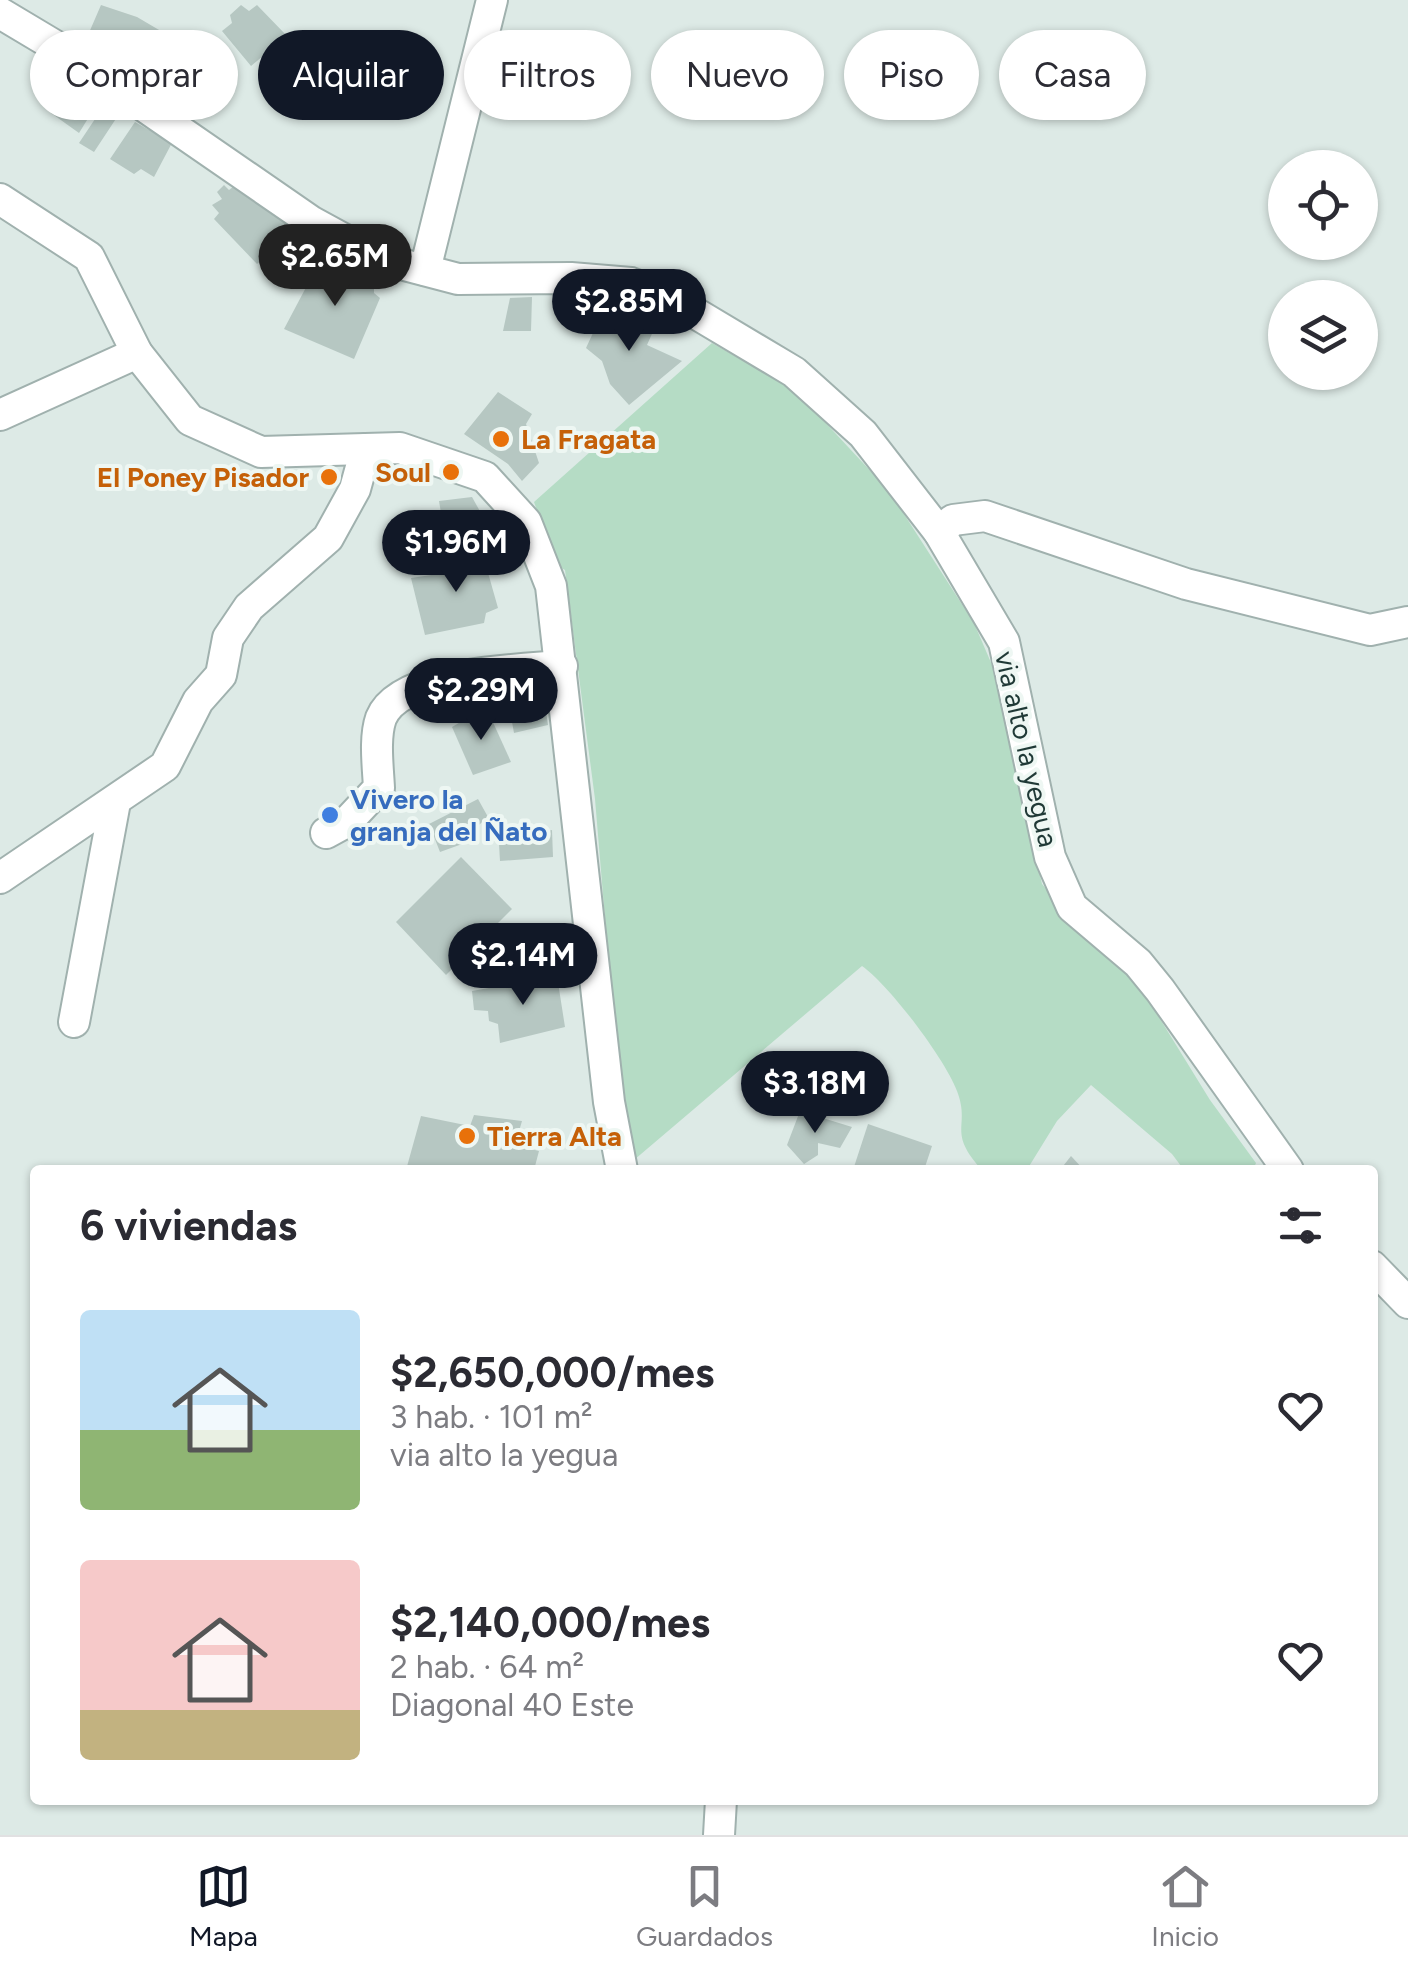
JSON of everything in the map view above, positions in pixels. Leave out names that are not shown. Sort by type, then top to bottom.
[{"type":"street","points":[[425,270],[492,0]]},
{"type":"street","name":"via alto la yegua","points":[[0,14],[132,96],[312,222],[378,258],[458,279],[571,278],[632,283],[670,298],[794,372],[863,434],[939,532],[1004,642],[1050,857],[1072,907],[1149,976],[1284,1165]]},
{"type":"street","points":[[0,199],[89,257],[137,353],[190,420],[262,452],[400,448],[485,477],[526,522],[552,586],[609,1102],[621,1165]]},
{"type":"street","points":[[0,415],[137,353]]},
{"type":"street","points":[[0,878],[164,766],[198,702],[221,674],[228,638],[249,607],[328,538],[354,489],[366,449]]},
{"type":"street","points":[[939,532],[953,520],[984,516],[1204,589],[1370,630],[1408,622]]},
{"type":"street","points":[[326,833],[348,821],[379,788],[381,718],[393,703],[456,676],[562,666]]},
{"type":"street","points":[[74,1022],[114,802]]},
{"type":"street","points":[[1378,1272],[1408,1303]]},
{"type":"street","points":[[719,1835],[721,1805]]},
{"type":"green space","points":[[712,343],[796,391],[877,478],[974,623],[992,665],[1042,884],[1095,946],[1128,967],[1255,1165],[1180,1165],[1091,1085],[1057,1121],[1030,1165],[978,1165],[962,1137],[961,1103],[951,1077],[901,1006],[862,966],[634,1160],[620,1098],[595,799],[565,570],[556,565],[534,502]]},
{"type":"building","points":[[101,5],[137,17],[159,30],[90,30]]},
{"type":"building","points":[[241,5],[249,11],[257,5],[281,30],[258,30],[258,60],[251,66],[238,50],[238,30],[223,30],[232,23],[230,15]]},
{"type":"building","points":[[61,120],[87,120],[79,133]]},
{"type":"building","points":[[94,120],[115,120],[94,152],[79,143]]},
{"type":"building","points":[[135,122],[149,130],[153,125],[174,139],[154,177],[141,169],[134,174],[110,159]]},
{"type":"building","points":[[243,179],[293,232],[257,264],[214,219],[219,213],[212,205],[222,199],[217,192],[224,185],[229,190]]},
{"type":"building","points":[[321,259],[374,279],[374,293],[380,298],[354,359],[284,329]]},
{"type":"building","points":[[532,297],[531,331],[503,331],[510,298]]},
{"type":"building","points":[[605,307],[621,310],[655,327],[647,345],[682,361],[629,405],[610,384],[602,361],[586,348]]},
{"type":"building","name":"La Fragata","points":[[498,392],[532,414],[526,424],[539,463],[522,481],[508,464],[464,434]]},
{"type":"building","points":[[472,497],[482,515],[443,525],[439,501]]},
{"type":"building","points":[[481,548],[498,608],[486,613],[484,623],[425,635],[411,578],[438,574],[440,566],[468,561],[464,550]]},
{"type":"building","points":[[541,679],[548,725],[514,733],[512,722],[502,721],[493,685]]},
{"type":"building","points":[[486,707],[511,762],[473,775],[452,727]]},
{"type":"building","points":[[478,799],[488,817],[472,831],[476,839],[440,852],[429,824]]},
{"type":"building","points":[[552,830],[553,857],[500,861],[499,844]]},
{"type":"building","points":[[461,857],[512,909],[446,975],[396,922]]},
{"type":"building","points":[[557,976],[565,1027],[500,1043],[498,1024],[489,1021],[488,1011],[474,1010],[472,991]]},
{"type":"building","points":[[800,1111],[852,1127],[840,1148],[818,1143],[818,1155],[804,1164],[787,1145]]},
{"type":"building","name":"Tierra Alta","points":[[474,1115],[522,1121],[515,1145],[539,1151],[535,1165],[407,1165],[421,1116],[470,1126]]},
{"type":"building","points":[[868,1124],[932,1146],[926,1165],[855,1165]]},
{"type":"building","points":[[1071,1156],[1079,1165],[1064,1165]]},
{"type":"place","name":"La Fragata","points":[[501,439]]},
{"type":"place","name":"Soul","points":[[451,472]]},
{"type":"place","name":"El Poney Pisador","points":[[329,477]]},
{"type":"place","name":"Vivero la granja del Ñato","points":[[330,815]]},
{"type":"place","name":"Tierra Alta","points":[[467,1136]]}]
